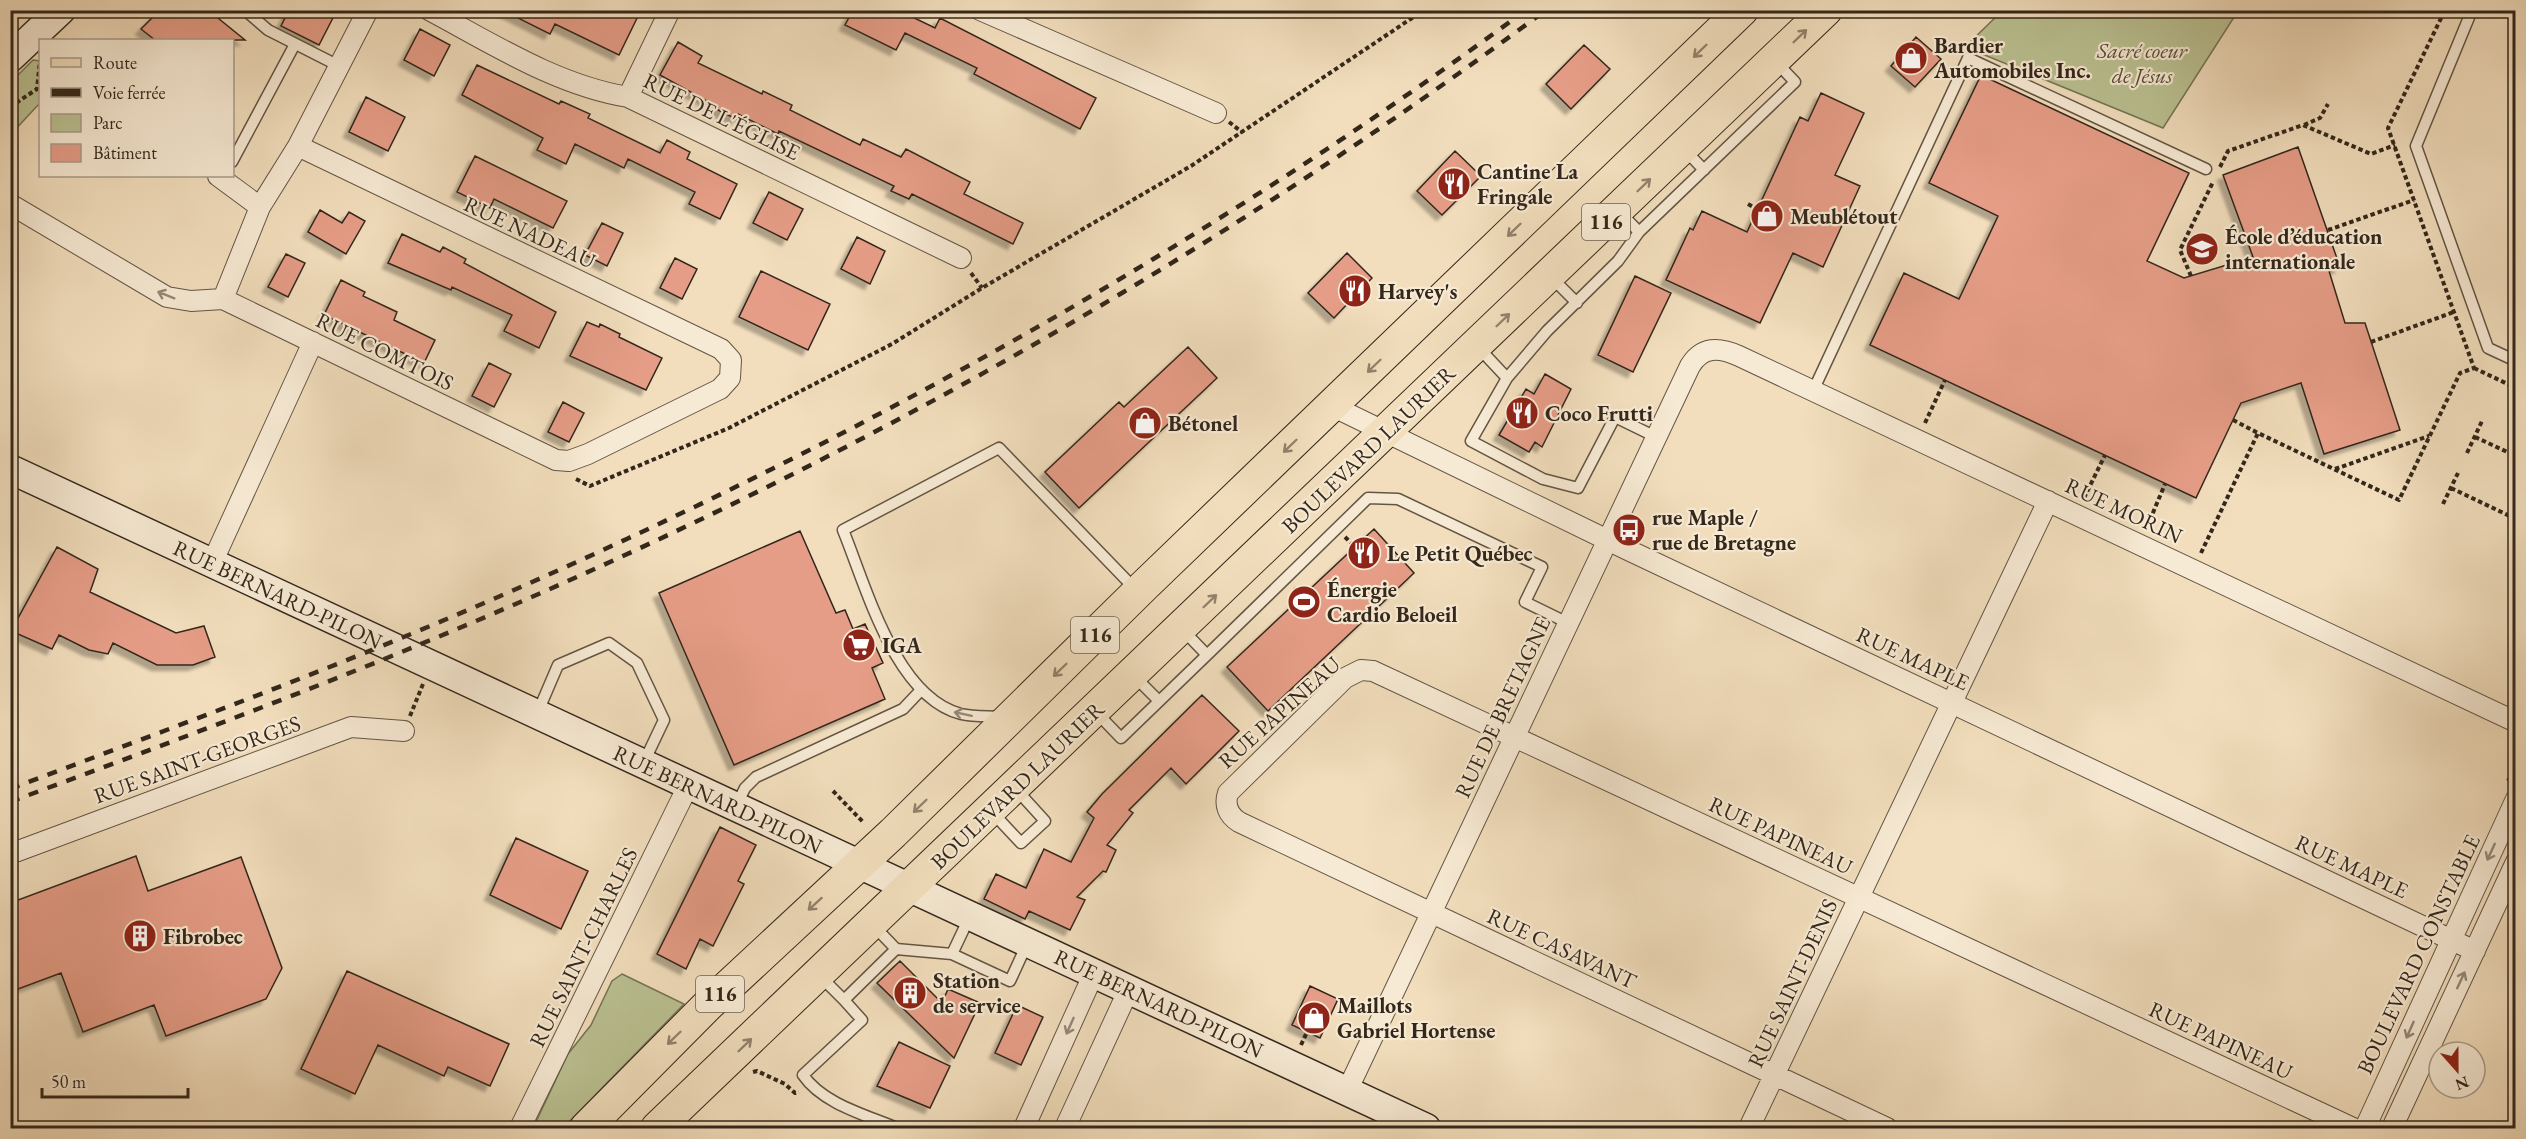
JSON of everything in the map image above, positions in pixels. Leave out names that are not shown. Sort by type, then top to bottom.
[{"type":"main road","name":"116","points":[[586,1128],[708,1005],[859,865],[1742,10]]},
{"type":"main road","name":"BOULEVARD LAURIER","points":[[909,887],[1618,210],[1693,159],[1774,60],[1826,10]]},
{"type":"main road","name":"116","points":[[657,1128],[909,887]]},
{"type":"street","points":[[46,35],[61,10]]},
{"type":"street","points":[[10,204],[167,297],[191,301],[223,298],[260,207],[298,146],[368,10]]},
{"type":"street","name":"RUE DE L'ÉGLISE","points":[[429,10],[563,80],[593,91],[628,97],[961,258]]},
{"type":"street","points":[[628,97],[670,10]]},
{"type":"street","points":[[980,10],[1216,113]]},
{"type":"street","points":[[10,58],[39,39]]},
{"type":"street","name":"RUE NADEAU","points":[[298,146],[708,343],[728,356],[732,369],[730,378],[720,388],[588,454],[563,461]]},
{"type":"street","points":[[227,177],[260,207]]},
{"type":"street","name":"RUE COMTOIS","points":[[223,298],[550,458],[563,461]]},
{"type":"street","points":[[212,563],[313,342]]},
{"type":"street","name":"RUE MORIN","points":[[1709,350],[1719,349],[1731,352],[2516,722]]},
{"type":"street","name":"RUE DE BRETAGNE","points":[[1347,1091],[1692,362],[1709,350]]},
{"type":"street","name":"RUE MAPLE","points":[[1332,406],[1606,540],[2475,951]]},
{"type":"street","name":"RUE BERNARD-PILON","points":[[10,469],[1426,1128]]},
{"type":"street","name":"RUE SAINT-DENIS","points":[[1749,1128],[2048,501]]},
{"type":"street","name":"RUE PAPINEAU","points":[[1226,802],[1228,793],[1237,780],[1345,678],[1361,670],[1381,674],[2353,1128]]},
{"type":"street","name":"RUE SAINT-GEORGES","points":[[10,854],[351,727],[404,731]]},
{"type":"street","name":"RUE SAINT-CHARLES","points":[[520,1128],[688,786]]},
{"type":"street","name":"BOULEVARD CONSTABLE","points":[[2365,1128],[2516,799]]},
{"type":"street","name":"RUE CASAVANT","points":[[1226,802],[1231,816],[1239,822],[1887,1128]]},
{"type":"street","points":[[2392,1128],[2516,861]]},
{"type":"street","points":[[1024,1128],[1094,973]]},
{"type":"street","points":[[1065,1128],[1129,989]]},
{"type":"lane","points":[[245,10],[268,30],[339,66]]},
{"type":"lane","points":[[2472,10],[2416,146],[2488,348],[2516,361]]},
{"type":"lane","points":[[234,153],[295,44]]},
{"type":"lane","points":[[1813,391],[1968,58],[2206,169]]},
{"type":"lane","points":[[1656,437],[1615,417],[1578,488],[1543,479],[1471,441],[1508,378],[1547,331],[1618,261],[1693,159]]},
{"type":"lane","points":[[1618,210],[1639,232]]},
{"type":"lane","points":[[1549,276],[1577,303]]},
{"type":"lane","points":[[1476,346],[1508,378]]},
{"type":"lane","points":[[1011,717],[960,714],[941,705],[907,676],[894,655],[843,530],[999,448],[1139,592]]},
{"type":"lane","points":[[1095,711],[1121,738],[1368,498],[1398,499],[1542,567],[1525,602],[1568,622]]},
{"type":"lane","points":[[1181,628],[1207,655]]},
{"type":"lane","points":[[536,715],[558,665],[609,643],[637,663],[664,720],[643,765]]},
{"type":"lane","points":[[1133,674],[1159,701]]},
{"type":"lane","points":[[735,807],[745,788],[756,777],[903,709],[921,690]]},
{"type":"lane","points":[[990,810],[1021,843],[1045,821],[1014,788]]},
{"type":"lane","points":[[952,954],[970,915]]},
{"type":"lane","points":[[871,924],[896,949],[952,954],[1010,981],[1028,942]]},
{"type":"lane","points":[[843,1000],[896,949]]},
{"type":"lane","points":[[819,974],[862,1020],[803,1076],[811,1087],[827,1097],[897,1128]]},
{"type":"path","points":[[563,461],[582,484],[596,484],[729,428],[840,372],[928,323],[981,288],[1191,166],[1424,10]]},
{"type":"path","points":[[2445,10],[2388,128],[2474,368],[2516,388]]},
{"type":"path","points":[[10,107],[31,95],[39,83]]},
{"type":"path","points":[[2218,171],[2228,151],[2320,118],[2328,104]]},
{"type":"path","points":[[2303,125],[2371,154],[2395,146]]},
{"type":"path","points":[[2191,276],[2180,250],[2213,181]]},
{"type":"path","points":[[2328,230],[2414,200]]},
{"type":"path","points":[[1748,204],[1757,209]]},
{"type":"path","points":[[2371,342],[2454,312]]},
{"type":"path","points":[[2233,420],[2399,500],[2460,373],[2474,368]]},
{"type":"path","points":[[1917,439],[1945,380]]},
{"type":"path","points":[[2467,453],[2482,422]]},
{"type":"path","points":[[2200,555],[2258,433]]},
{"type":"path","points":[[2335,469],[2430,435]]},
{"type":"path","points":[[2475,437],[2516,456]]},
{"type":"path","points":[[2084,498],[2104,455]]},
{"type":"path","points":[[2443,504],[2458,473]]},
{"type":"path","points":[[2146,528],[2165,484]]},
{"type":"path","points":[[2451,488],[2516,519]]},
{"type":"path","points":[[833,791],[864,823]]},
{"type":"path","points":[[1300,1047],[1307,1032]]},
{"type":"path","points":[[746,1074],[757,1071],[784,1084],[795,1093]]},
{"type":"green space","name":"Sacré coeur de Jésus","points":[[2002,11],[2238,11],[2163,128],[1965,47]]},
{"type":"green space","points":[[33,60],[39,61],[39,104],[11,134],[11,82]]},
{"type":"green space","points":[[622,974],[684,1004],[563,1128],[533,1128],[568,1054],[591,1025],[612,981]]},
{"type":"building","points":[[160,10],[208,10],[245,40],[154,39],[141,29]]},
{"type":"building","points":[[289,10],[337,10],[319,45],[281,26]]},
{"type":"building","points":[[502,10],[641,10],[619,55],[555,24],[550,34]]},
{"type":"building","points":[[853,10],[898,10],[935,28],[940,18],[1096,98],[1080,129],[974,74],[977,68],[905,33],[896,50],[845,25]]},
{"type":"building","points":[[420,29],[450,45],[434,76],[404,60]]},
{"type":"building","points":[[1916,37],[1941,59],[1915,87],[1891,66]]},
{"type":"building","points":[[678,42],[702,56],[698,63],[762,94],[763,91],[792,105],[790,110],[860,145],[863,139],[901,157],[906,149],[970,182],[964,194],[1023,223],[1013,244],[912,194],[909,199],[891,191],[894,186],[779,131],[778,134],[738,114],[736,119],[706,104],[707,101],[660,75]]},
{"type":"building","points":[[1584,45],[1610,69],[1571,109],[1546,84]]},
{"type":"building","points":[[477,65],[559,104],[561,101],[590,114],[588,118],[660,153],[667,140],[690,152],[687,159],[737,184],[720,219],[689,204],[695,192],[628,159],[624,168],[575,144],[566,164],[537,150],[543,138],[462,95]]},
{"type":"building","points":[[1981,75],[2189,173],[2147,261],[2184,278],[2253,257],[2223,175],[2298,147],[2340,267],[2329,271],[2345,323],[2365,323],[2400,430],[2324,454],[2301,383],[2241,403],[2196,498],[1870,345],[1904,273],[1959,299],[1998,216],[1929,183]]},
{"type":"building","points":[[1821,93],[1864,113],[1835,175],[1860,186],[1823,267],[1793,253],[1760,323],[1666,280],[1690,228],[1693,230],[1702,211],[1747,232],[1800,117],[1808,121]]},
{"type":"building","points":[[366,97],[405,117],[388,151],[349,132]]},
{"type":"building","points":[[1455,151],[1481,176],[1442,215],[1417,191]]},
{"type":"building","points":[[475,156],[567,201],[553,228],[494,199],[490,208],[457,192]]},
{"type":"building","points":[[769,192],[803,209],[787,240],[753,223]]},
{"type":"building","points":[[320,210],[342,223],[349,212],[365,221],[346,254],[308,232]]},
{"type":"building","points":[[602,223],[623,233],[607,266],[585,255]]},
{"type":"building","points":[[402,234],[440,252],[443,247],[466,259],[464,263],[556,312],[539,348],[504,331],[512,315],[452,287],[451,290],[388,263]]},
{"type":"building","points":[[857,237],[885,251],[870,284],[841,269]]},
{"type":"building","points":[[1347,253],[1372,278],[1334,318],[1308,293]]},
{"type":"building","points":[[286,254],[305,263],[288,297],[268,287]]},
{"type":"building","points":[[675,258],[697,269],[682,299],[660,288]]},
{"type":"building","points":[[761,271],[830,304],[808,350],[739,317]]},
{"type":"building","points":[[1635,276],[1671,293],[1633,372],[1598,355]]},
{"type":"building","points":[[341,280],[365,292],[363,296],[397,312],[394,320],[435,340],[424,363],[324,315]]},
{"type":"building","points":[[587,322],[599,327],[600,324],[620,334],[619,337],[662,358],[646,390],[570,356]]},
{"type":"building","points":[[1188,347],[1217,378],[1079,508],[1045,472],[1119,402],[1124,407]]},
{"type":"building","points":[[489,363],[511,374],[494,407],[472,396]]},
{"type":"building","points":[[1545,374],[1571,389],[1542,447],[1535,442],[1529,452],[1499,435],[1526,389],[1534,394]]},
{"type":"building","points":[[563,402],[584,413],[569,442],[548,432]]},
{"type":"building","points":[[1374,529],[1414,573],[1268,711],[1227,667]]},
{"type":"building","points":[[800,531],[836,613],[845,610],[853,629],[865,624],[883,663],[872,668],[885,699],[734,765],[659,593]]},
{"type":"building","points":[[57,547],[98,569],[90,592],[176,633],[204,626],[215,657],[193,665],[157,665],[113,643],[108,654],[89,650],[59,635],[52,649],[11,631]]},
{"type":"building","points":[[1202,695],[1239,731],[1186,784],[1171,768],[1129,810],[1133,813],[1107,845],[1116,850],[1106,872],[1103,871],[1077,897],[1085,900],[1070,930],[1029,911],[1025,919],[984,899],[996,874],[1026,888],[1044,849],[1071,862],[1094,818],[1087,812],[1102,794]]},
{"type":"building","points":[[720,827],[756,845],[738,881],[744,884],[713,946],[700,939],[686,969],[657,954]]},
{"type":"building","points":[[516,838],[588,871],[561,929],[490,895]]},
{"type":"building","name":"Fibrobec","points":[[136,856],[148,891],[241,857],[282,968],[266,999],[166,1036],[154,1005],[83,1032],[61,973],[10,992],[10,903]]},
{"type":"building","points":[[900,961],[942,1003],[948,989],[980,1003],[954,1058],[877,983]]},
{"type":"building","points":[[347,971],[509,1044],[490,1086],[448,1067],[444,1076],[378,1045],[355,1094],[301,1069]]},
{"type":"building","points":[[1310,986],[1338,999],[1320,1038],[1292,1025]]},
{"type":"building","points":[[1017,1005],[1043,1017],[1021,1065],[995,1053]]},
{"type":"building","points":[[899,1042],[950,1066],[930,1108],[877,1086]]},
{"type":"railway","points":[[10,789],[256,696],[438,623],[633,536],[766,472],[898,404],[1156,257],[1282,179],[1405,96],[1526,10]]},
{"type":"railway","points":[[10,802],[276,702],[433,639],[580,576],[725,508],[868,435],[1009,359],[1147,278],[1283,193],[1416,103],[1546,10]]},
{"type":"place","name":"Bardier Automobiles Inc.","points":[[1911,58]]},
{"type":"place","name":"Cantine La Fringale","points":[[1454,184]]},
{"type":"place","name":"Meublétout","points":[[1767,216]]},
{"type":"place","name":"École d’éducation internationale","points":[[2202,249]]},
{"type":"place","name":"Harvey's","points":[[1355,291]]},
{"type":"place","name":"Coco Frutti","points":[[1522,413]]},
{"type":"place","name":"Bétonel","points":[[1145,423]]},
{"type":"place","name":"rue Maple / rue de Bretagne","points":[[1629,530]]},
{"type":"place","name":"Le Petit Québec","points":[[1364,553]]},
{"type":"place","name":"Énergie Cardio Beloeil","points":[[1304,602]]},
{"type":"place","name":"IGA","points":[[859,645]]},
{"type":"place","name":"Fibrobec","points":[[140,936]]},
{"type":"place","name":"Station de service","points":[[910,993]]},
{"type":"place","name":"Maillots Gabriel Hortense","points":[[1314,1018]]}]
